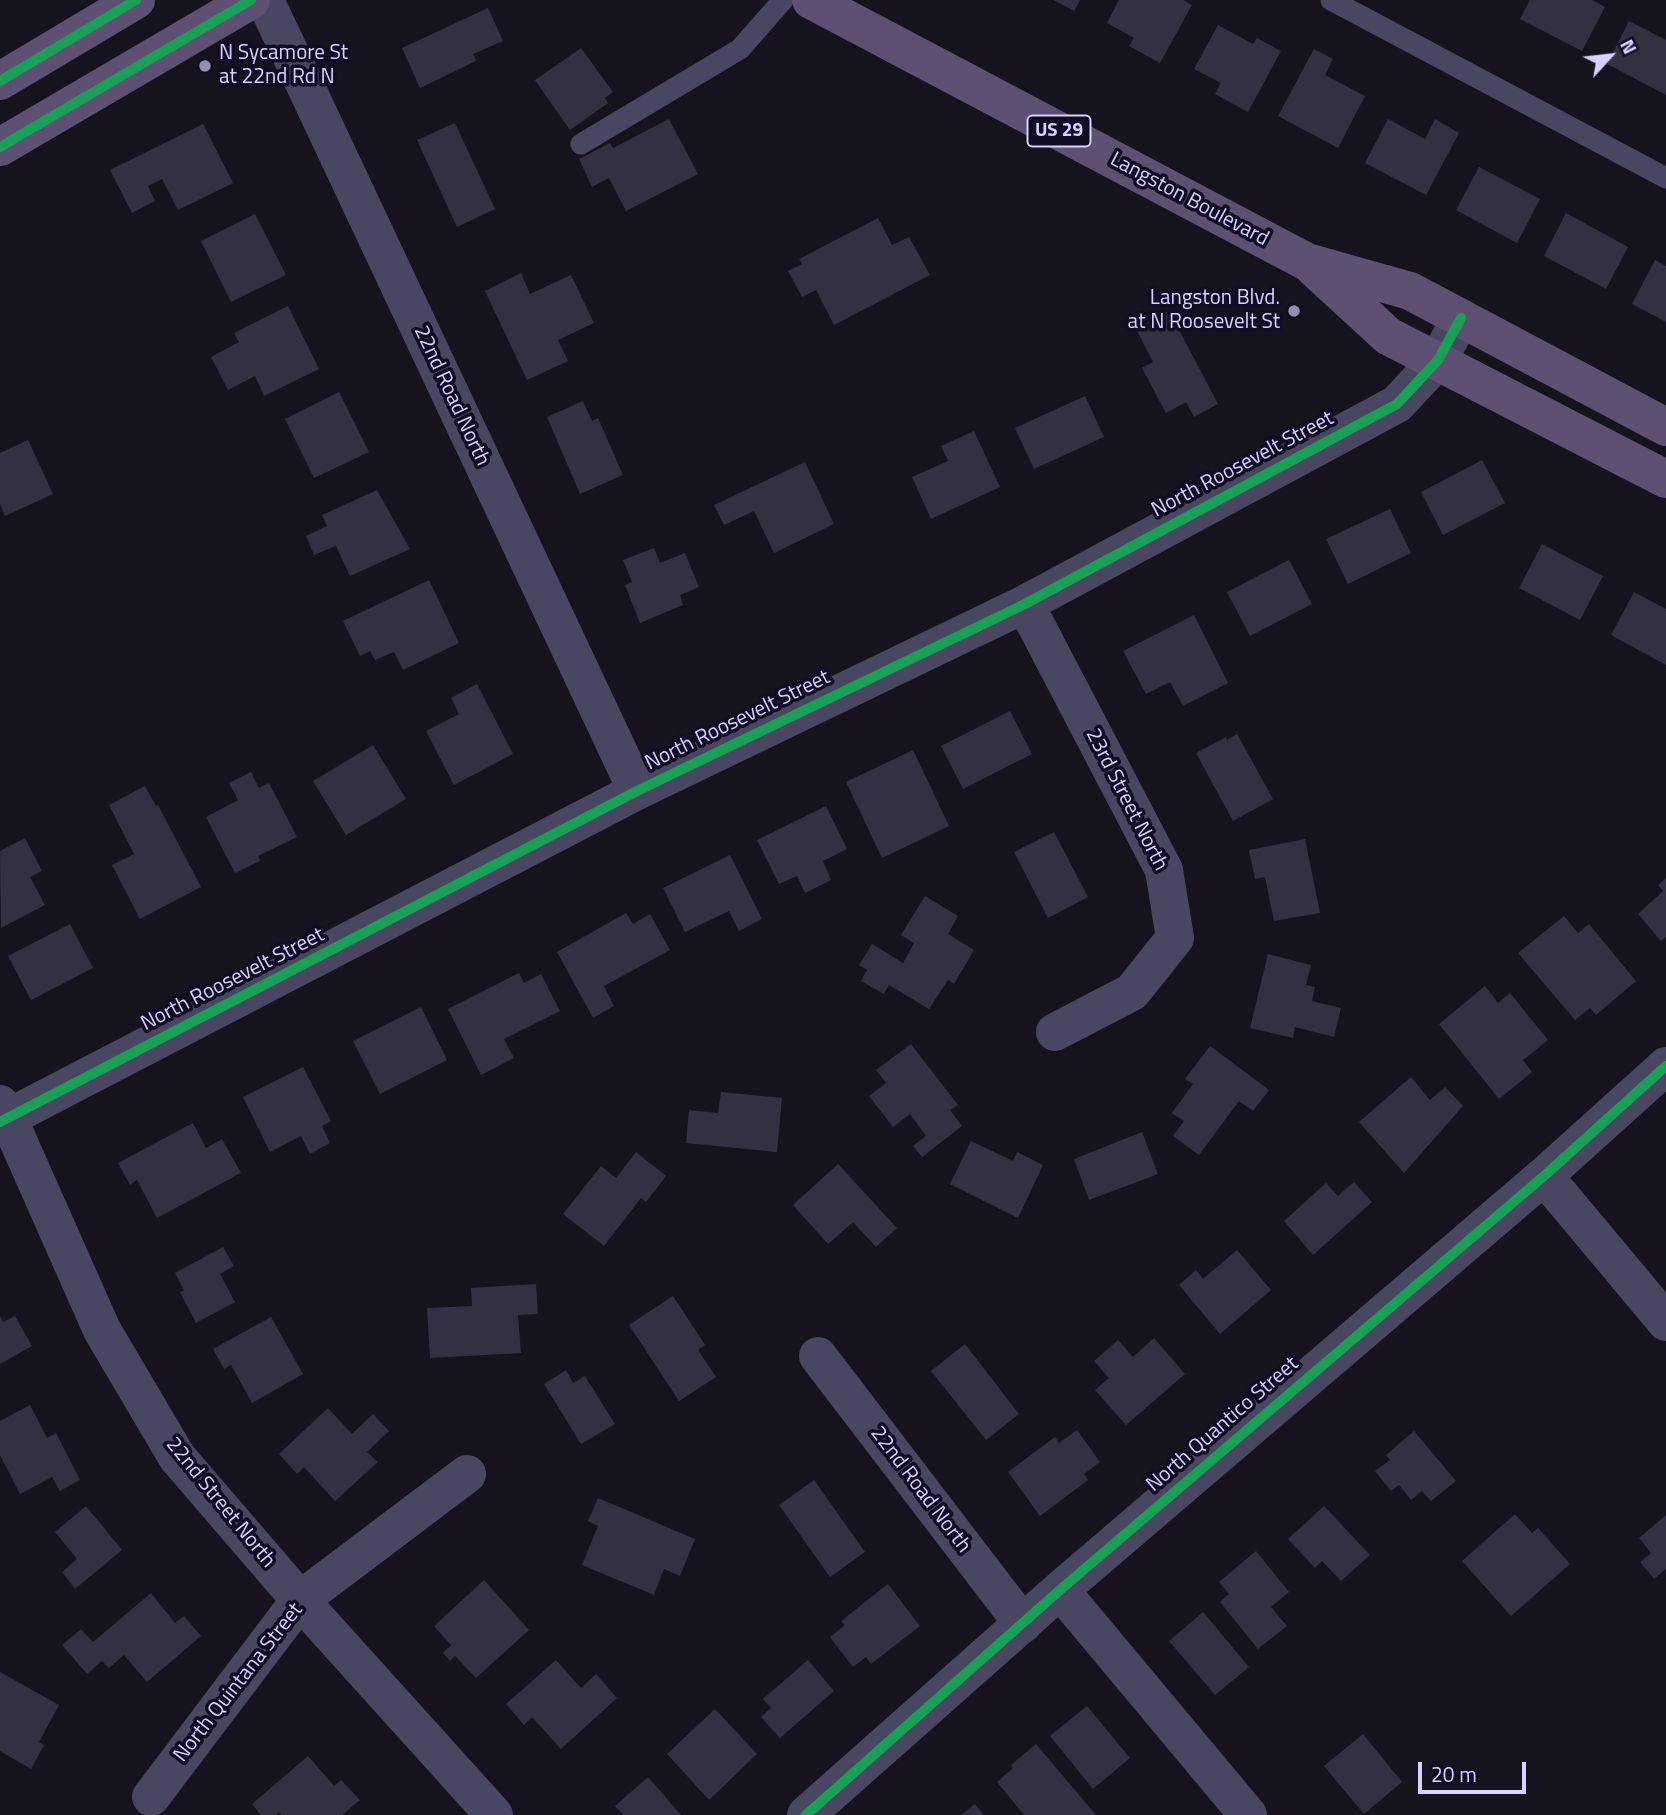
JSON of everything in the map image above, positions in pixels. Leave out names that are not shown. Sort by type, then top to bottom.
[{"type":"main road","points":[[0,81],[136,0]]},
{"type":"main road","points":[[0,147],[251,0]]},
{"type":"main road","name":"Langston Boulevard","points":[[811,0],[1307,262],[1410,291],[1666,427]]},
{"type":"main road","name":"Langston Boulevard","points":[[1307,262],[1388,336],[1666,480]]},
{"type":"street","name":"22nd Road North","points":[[265,0],[637,791]]},
{"type":"street","name":"North Roosevelt Street","points":[[3,1115],[637,791],[1025,604],[1397,404],[1438,360],[1461,318]]},
{"type":"street","name":"23rd Street North","points":[[1025,604],[1164,870],[1175,938],[1132,992],[1055,1032]]},
{"type":"street","name":"North Quantico Street","points":[[806,1815],[1060,1590],[1544,1176],[1666,1066]]},
{"type":"street","name":"22nd Street North","points":[[3,1115],[102,1330],[177,1457],[300,1600],[494,1815]]},
{"type":"street","points":[[1544,1176],[1666,1322]]},
{"type":"street","name":"22nd Road North","points":[[818,1356],[1023,1624]]},
{"type":"street","name":"North Quintana Street","points":[[151,1797],[300,1600],[467,1474]]},
{"type":"street","points":[[1060,1590],[1248,1815]]},
{"type":"lane","points":[[581,144],[740,48],[783,0]]},
{"type":"lane","points":[[1331,0],[1666,178]]},
{"type":"building","points":[[1054,0],[1080,0],[1074,11]]},
{"type":"building","points":[[1119,0],[1183,0],[1192,5],[1160,63],[1129,46],[1134,38],[1107,23]]},
{"type":"building","points":[[1530,0],[1592,0],[1605,7],[1582,51],[1520,19]]},
{"type":"building","points":[[488,8],[503,41],[473,54],[476,61],[420,88],[402,48]]},
{"type":"building","points":[[1629,21],[1666,40],[1666,95],[1607,64]]},
{"type":"building","points":[[1218,25],[1253,44],[1257,38],[1281,51],[1248,112],[1215,94],[1221,83],[1194,69]]},
{"type":"building","points":[[581,48],[613,92],[605,98],[608,103],[570,130],[535,80]]},
{"type":"building","points":[[1314,49],[1333,59],[1325,75],[1365,96],[1338,148],[1278,116]]},
{"type":"building","points":[[669,119],[698,174],[626,211],[609,178],[592,187],[579,159],[610,143],[613,148]]},
{"type":"building","points":[[1388,119],[1425,139],[1435,119],[1459,133],[1426,195],[1365,163]]},
{"type":"building","points":[[455,123],[495,209],[457,227],[417,140]]},
{"type":"building","points":[[203,124],[233,183],[178,210],[162,179],[148,186],[155,201],[132,213],[110,170]]},
{"type":"building","points":[[1479,167],[1540,199],[1517,243],[1456,210]]},
{"type":"building","points":[[1566,213],[1628,247],[1606,289],[1544,256]]},
{"type":"building","points":[[255,214],[286,275],[231,302],[201,241]]},
{"type":"building","points":[[878,218],[892,245],[909,237],[930,275],[834,325],[816,290],[802,297],[788,271],[802,264],[799,259]]},
{"type":"building","points":[[1655,260],[1666,266],[1666,322],[1632,304]]},
{"type":"building","points":[[521,273],[530,294],[571,275],[594,323],[558,340],[568,361],[527,380],[485,291]]},
{"type":"building","points":[[288,306],[319,369],[264,396],[255,376],[228,390],[211,357],[239,342],[234,333]]},
{"type":"building","points":[[1169,311],[1218,404],[1194,417],[1186,402],[1166,413],[1142,368],[1153,362],[1136,329]]},
{"type":"building","points":[[339,392],[369,452],[314,478],[285,419]]},
{"type":"building","points":[[1085,396],[1104,437],[1034,469],[1015,428]]},
{"type":"building","points":[[583,401],[592,421],[598,418],[623,475],[580,494],[547,417]]},
{"type":"building","points":[[974,431],[1000,487],[931,519],[912,477],[948,461],[941,446]]},
{"type":"building","points":[[28,440],[53,494],[5,516],[0,504],[0,453]]},
{"type":"building","points":[[1482,460],[1505,503],[1443,535],[1421,492]]},
{"type":"building","points":[[805,462],[834,524],[774,553],[754,511],[724,525],[714,505]]},
{"type":"building","points":[[377,490],[410,549],[350,576],[336,546],[314,555],[306,536],[327,526],[322,515]]},
{"type":"building","points":[[1390,509],[1411,553],[1348,584],[1326,539]]},
{"type":"building","points":[[1542,544],[1603,576],[1580,620],[1519,588]]},
{"type":"building","points":[[654,548],[660,563],[685,553],[699,587],[680,595],[683,605],[640,623],[625,585],[632,582],[623,560]]},
{"type":"building","points":[[1289,560],[1312,604],[1250,636],[1227,592]]},
{"type":"building","points":[[429,580],[459,643],[403,670],[394,652],[375,660],[370,651],[360,656],[343,621]]},
{"type":"building","points":[[1634,592],[1666,609],[1666,665],[1611,635]]},
{"type":"building","points":[[1194,615],[1228,683],[1183,706],[1170,682],[1146,694],[1123,651]]},
{"type":"building","points":[[477,684],[513,754],[454,785],[426,731],[459,714],[451,698]]},
{"type":"building","points":[[1010,711],[1032,754],[963,789],[941,746]]},
{"type":"building","points":[[1237,734],[1273,799],[1233,821],[1196,753]]},
{"type":"building","points":[[373,745],[406,799],[346,835],[313,781]]},
{"type":"building","points":[[913,750],[949,826],[882,858],[846,782]]},
{"type":"building","points":[[251,772],[259,788],[269,783],[297,837],[258,856],[260,861],[235,873],[206,817],[238,800],[229,783]]},
{"type":"building","points":[[145,786],[156,806],[158,805],[201,887],[140,919],[112,865],[134,854],[109,805]]},
{"type":"building","points":[[826,806],[847,849],[823,861],[831,880],[805,893],[797,876],[779,884],[757,840]]},
{"type":"building","points":[[1054,832],[1088,897],[1048,918],[1014,852]]},
{"type":"building","points":[[25,838],[42,871],[30,877],[45,905],[1,928],[0,851]]},
{"type":"building","points":[[1305,839],[1320,913],[1274,921],[1265,877],[1255,879],[1249,850]]},
{"type":"building","points":[[730,855],[762,919],[739,931],[729,911],[685,932],[663,888]]},
{"type":"building","points":[[1666,878],[1666,937],[1661,941],[1638,914],[1663,891],[1658,885]]},
{"type":"building","points":[[925,896],[958,916],[948,934],[974,950],[954,984],[948,980],[929,1009],[889,985],[884,994],[861,981],[867,970],[859,965],[872,944],[903,963],[914,943],[901,935]]},
{"type":"building","points":[[626,913],[633,924],[650,914],[670,950],[604,986],[614,1006],[593,1018],[557,952]]},
{"type":"building","points":[[1564,916],[1578,933],[1589,924],[1636,981],[1596,1015],[1590,1008],[1575,1020],[1518,953]]},
{"type":"building","points":[[70,924],[93,968],[31,1000],[8,956]]},
{"type":"building","points":[[1268,954],[1311,965],[1306,985],[1315,987],[1312,1001],[1341,1008],[1334,1037],[1295,1027],[1293,1038],[1250,1028]]},
{"type":"building","points":[[519,973],[524,983],[541,974],[560,1011],[504,1039],[514,1058],[481,1075],[448,1009]]},
{"type":"building","points":[[1485,986],[1498,1003],[1510,993],[1548,1040],[1523,1060],[1532,1072],[1499,1099],[1439,1024]]},
{"type":"building","points":[[421,1007],[447,1060],[380,1094],[353,1041]]},
{"type":"building","points":[[911,1044],[958,1105],[950,1110],[962,1126],[922,1157],[913,1146],[926,1136],[910,1114],[893,1127],[869,1096],[886,1083],[876,1070]]},
{"type":"building","points":[[1210,1046],[1269,1090],[1253,1111],[1239,1101],[1199,1155],[1173,1136],[1184,1121],[1172,1113],[1193,1084],[1185,1079]]},
{"type":"building","points":[[303,1067],[331,1121],[322,1126],[330,1143],[310,1154],[301,1136],[270,1152],[243,1097]]},
{"type":"building","points":[[1411,1077],[1430,1100],[1445,1087],[1463,1106],[1404,1173],[1359,1122]]},
{"type":"building","points":[[721,1092],[782,1098],[777,1152],[686,1143],[689,1110],[718,1113]]},
{"type":"building","points":[[193,1123],[206,1148],[222,1139],[241,1173],[157,1218],[137,1180],[130,1185],[118,1163]]},
{"type":"building","points":[[1142,1132],[1158,1174],[1089,1200],[1074,1159]]},
{"type":"building","points":[[971,1141],[1013,1161],[1017,1152],[1043,1165],[1018,1218],[950,1184]]},
{"type":"building","points":[[636,1152],[666,1176],[646,1202],[641,1198],[604,1246],[563,1214],[601,1166],[616,1178]]},
{"type":"building","points":[[838,1164],[897,1228],[876,1247],[853,1222],[828,1244],[793,1205]]},
{"type":"building","points":[[1354,1182],[1372,1202],[1313,1255],[1284,1221],[1326,1183],[1338,1196]]},
{"type":"building","points":[[223,1247],[234,1266],[220,1274],[235,1302],[196,1323],[180,1292],[184,1290],[175,1273]]},
{"type":"building","points":[[1237,1250],[1271,1290],[1220,1334],[1179,1285],[1196,1270],[1203,1279]]},
{"type":"building","points":[[536,1284],[538,1314],[518,1315],[521,1353],[430,1358],[427,1308],[472,1306],[471,1288]]},
{"type":"building","points":[[673,1296],[705,1345],[698,1350],[716,1377],[679,1401],[629,1325]]},
{"type":"building","points":[[0,1316],[3,1322],[15,1316],[32,1346],[0,1364]]},
{"type":"building","points":[[271,1317],[303,1374],[252,1403],[231,1365],[224,1369],[213,1349]]},
{"type":"building","points":[[1154,1338],[1185,1374],[1126,1425],[1095,1390],[1109,1378],[1094,1361],[1118,1340],[1133,1357]]},
{"type":"building","points":[[965,1344],[1019,1414],[986,1440],[931,1371]]},
{"type":"building","points":[[566,1370],[573,1383],[585,1376],[615,1424],[581,1444],[544,1384]]},
{"type":"building","points":[[30,1405],[47,1438],[56,1433],[80,1480],[60,1491],[52,1477],[20,1494],[0,1455],[0,1421]]},
{"type":"building","points":[[328,1408],[352,1434],[373,1414],[389,1431],[367,1452],[378,1462],[335,1501],[304,1467],[297,1474],[279,1454]]},
{"type":"building","points":[[1077,1430],[1100,1462],[1084,1474],[1088,1480],[1040,1516],[1008,1472],[1055,1437],[1059,1443]]},
{"type":"building","points":[[1414,1431],[1456,1481],[1431,1501],[1422,1491],[1411,1500],[1399,1485],[1391,1491],[1375,1471],[1390,1460],[1386,1455]]},
{"type":"building","points":[[814,1480],[865,1552],[830,1577],[779,1505]]},
{"type":"building","points":[[598,1498],[695,1539],[680,1576],[664,1569],[654,1595],[582,1565],[598,1526],[588,1521]]},
{"type":"building","points":[[86,1506],[122,1550],[75,1589],[62,1572],[77,1559],[55,1532]]},
{"type":"building","points":[[1324,1506],[1370,1555],[1341,1581],[1322,1561],[1315,1568],[1288,1539]]},
{"type":"building","points":[[1515,1514],[1532,1533],[1538,1528],[1570,1564],[1511,1616],[1462,1561]]},
{"type":"building","points":[[1666,1515],[1666,1569],[1654,1579],[1640,1562],[1651,1553],[1639,1538]]},
{"type":"building","points":[[1256,1551],[1289,1592],[1271,1607],[1287,1626],[1258,1649],[1220,1602],[1229,1594],[1219,1582]]},
{"type":"building","points":[[484,1580],[529,1630],[476,1678],[455,1656],[450,1661],[443,1653],[451,1645],[434,1626]]},
{"type":"building","points":[[888,1584],[920,1626],[871,1664],[866,1657],[853,1667],[830,1637],[845,1625],[841,1621]]},
{"type":"building","points":[[151,1593],[175,1623],[184,1616],[201,1636],[147,1682],[124,1655],[109,1668],[102,1661],[87,1674],[62,1645],[81,1629],[93,1642]]},
{"type":"building","points":[[1203,1612],[1249,1667],[1215,1695],[1169,1641]]},
{"type":"building","points":[[556,1660],[581,1688],[596,1674],[617,1698],[561,1749],[532,1717],[524,1725],[506,1704]]},
{"type":"building","points":[[808,1660],[834,1691],[780,1738],[761,1717],[771,1708],[763,1699]]},
{"type":"building","points":[[0,1672],[59,1705],[39,1742],[44,1745],[31,1769],[0,1751]]},
{"type":"building","points":[[1087,1706],[1130,1758],[1093,1789],[1050,1736]]},
{"type":"building","points":[[715,1709],[757,1754],[709,1800],[667,1754]]},
{"type":"building","points":[[1363,1734],[1402,1782],[1364,1814],[1324,1766]]},
{"type":"building","points":[[1036,1744],[1096,1815],[1024,1815],[997,1782],[1013,1768],[1011,1765]]},
{"type":"building","points":[[308,1756],[334,1786],[341,1780],[360,1800],[342,1815],[282,1815],[279,1812],[276,1815],[261,1815],[252,1804]]},
{"type":"building","points":[[648,1777],[681,1815],[623,1815],[615,1806]]},
{"type":"building","points":[[975,1804],[984,1815],[961,1815]]},
{"type":"cycle path","points":[[0,81],[136,0]]},
{"type":"cycle path","points":[[0,147],[251,0]]},
{"type":"cycle path","points":[[0,1122],[637,791],[1025,604],[1397,404],[1438,360],[1461,318]]},
{"type":"cycle path","points":[[806,1815],[1060,1590],[1544,1176],[1666,1066]]},
{"type":"place","name":"N Sycamore St at 22nd Rd N","points":[[205,66]]},
{"type":"place","name":"Langston Blvd. at N Roosevelt St","points":[[1294,311]]}]
